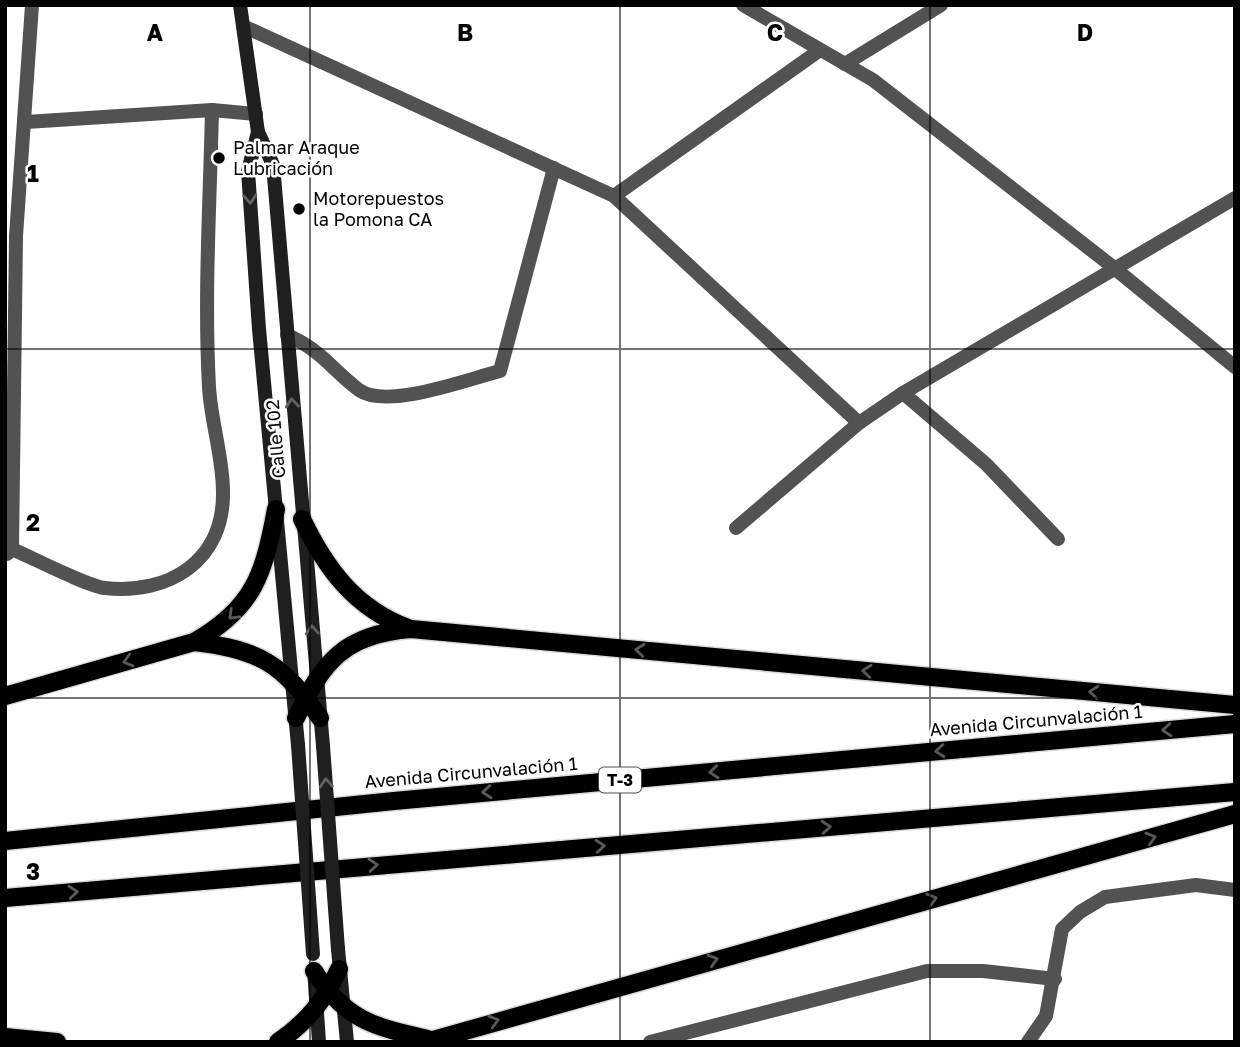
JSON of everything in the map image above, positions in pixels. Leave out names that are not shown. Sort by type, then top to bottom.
[{"type":"main road","name":"Calle 102","points":[[240,5],[258,132],[273,165],[347,1042]]},
{"type":"main road","name":"Calle 102","points":[[258,132],[248,171],[296,718],[319,1042]]},
{"type":"main road","points":[[5,696],[194,642],[219,628],[234,615],[257,583],[268,556],[276,509]]},
{"type":"main road","points":[[302,519],[320,553],[348,591],[378,615],[411,629]]},
{"type":"main road","points":[[296,718],[315,680],[329,660],[367,637],[411,629],[1235,705]]},
{"type":"main road","points":[[194,642],[230,646],[259,656],[292,680],[320,718]]},
{"type":"main road","name":"Avenida Circunvalación 1","points":[[5,841],[422,798],[1235,724]]},
{"type":"main road","points":[[5,898],[1235,792]]},
{"type":"main road","points":[[314,962],[328,993],[344,1009],[384,1030],[427,1041],[1235,814]]},
{"type":"main road","points":[[278,1042],[303,1025],[328,993],[339,969]]},
{"type":"main road","points":[[5,1037],[57,1042]]},
{"type":"street","points":[[32,5],[26,122],[11,236],[9,552],[103,588],[154,587],[194,567],[218,534],[223,493],[209,388],[207,237],[212,110]]},
{"type":"street","points":[[743,5],[873,80],[1113,267],[1235,367]]},
{"type":"street","points":[[845,64],[941,5]]},
{"type":"street","points":[[243,26],[614,195],[859,423]]},
{"type":"street","points":[[614,195],[820,50]]},
{"type":"street","points":[[26,122],[212,110],[256,114]]},
{"type":"street","points":[[287,335],[308,344],[361,391],[392,398],[500,371],[554,168]]},
{"type":"street","points":[[736,528],[859,423],[903,393],[1113,267],[1235,198]]},
{"type":"street","points":[[903,393],[986,464],[1058,539]]},
{"type":"street","points":[[1028,1042],[1046,1016],[1055,979],[1062,929],[1080,912],[1105,897],[1196,885],[1235,890]]},
{"type":"street","points":[[650,1042],[927,971],[983,971],[1055,979]]},
{"type":"place","name":"Palmar Araque Lubricación","points":[[219,158]]},
{"type":"place","name":"Motorepuestos la Pomona CA","points":[[299,209]]}]
